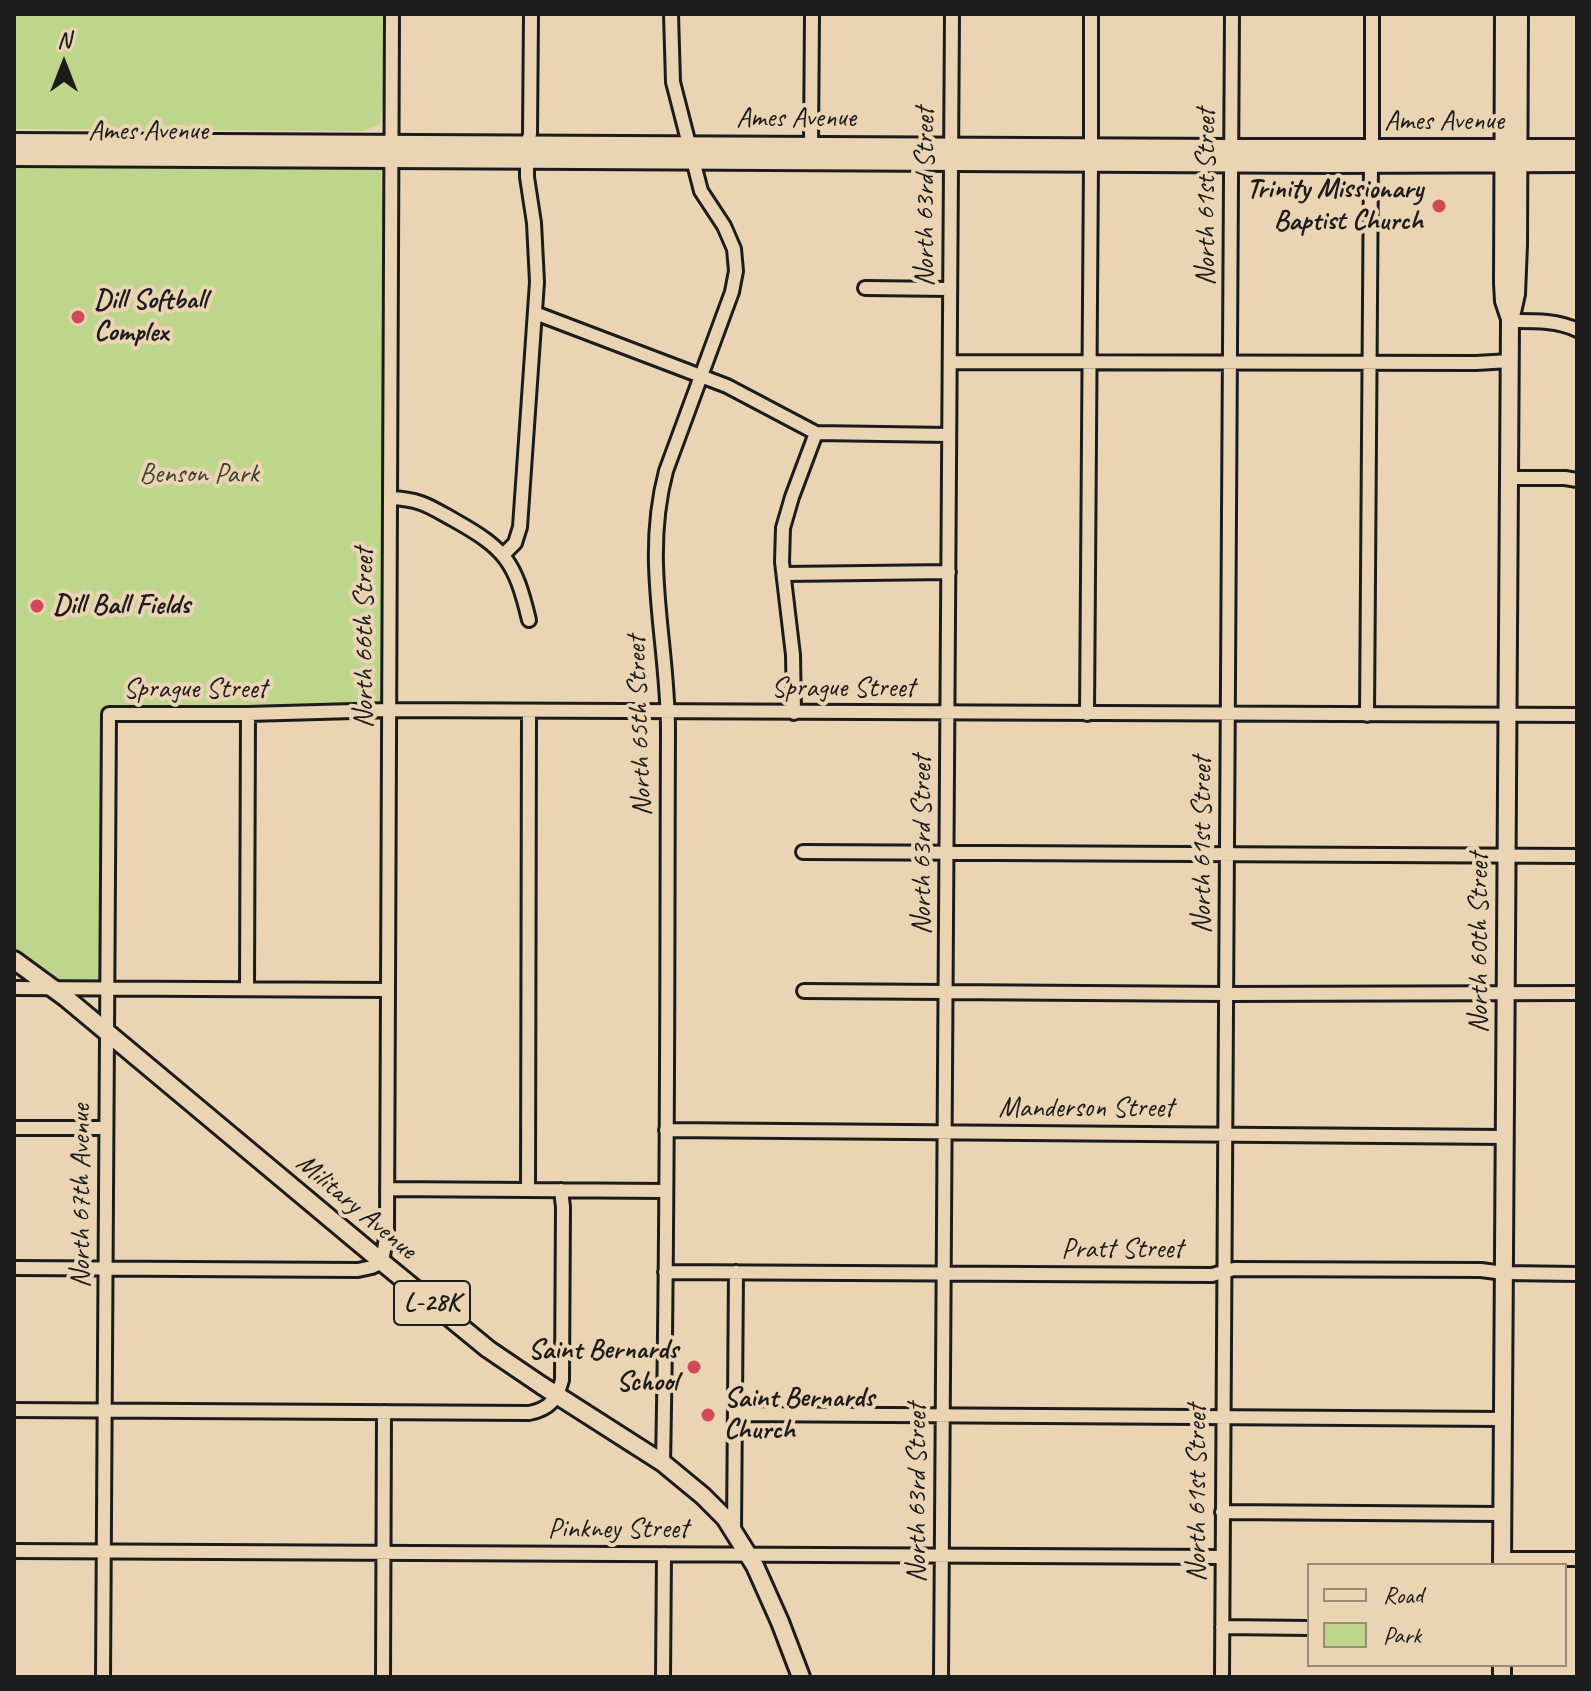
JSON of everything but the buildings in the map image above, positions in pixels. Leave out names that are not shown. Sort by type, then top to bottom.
[{"type":"main road","name":"North 60th Street","points":[[1502,1562],[1510,321],[1516,294],[1504,14]]},
{"type":"main road","name":"North 60th Street","points":[[1511,156],[1519,14]]},
{"type":"main road","name":"Ames Avenue","points":[[14,142],[391,152]]},
{"type":"main road","name":"Ames Avenue","points":[[692,152],[811,145],[951,154]]},
{"type":"main road","name":"Ames Avenue","points":[[1511,156],[1577,148]]},
{"type":"main road","name":"Ames Avenue","points":[[14,157],[692,152],[1511,156],[1577,163]]},
{"type":"main road","name":"Military Avenue","points":[[14,960],[108,1033],[488,1349],[663,1463],[709,1501],[725,1518],[748,1554],[768,1593],[801,1677]]},
{"type":"street","name":"North 66th Street","points":[[382,1262],[387,1232],[392,14]]},
{"type":"street","points":[[503,555],[515,543],[520,527],[535,313],[537,262],[527,152],[530,134],[531,14]]},
{"type":"street","name":"North 65th Street","points":[[663,1463],[667,712],[655,564],[656,517],[666,471],[732,292],[736,271],[731,240],[701,191],[671,72],[671,14]]},
{"type":"street","points":[[811,145],[812,14]]},
{"type":"street","name":"North 63rd Street","points":[[941,1677],[952,14]]},
{"type":"street","points":[[1087,714],[1091,14]]},
{"type":"street","name":"North 61st Street","points":[[1222,1677],[1232,14]]},
{"type":"street","points":[[1367,715],[1372,14]]},
{"type":"street","points":[[865,288],[950,289]]},
{"type":"street","points":[[535,313],[727,386],[816,433],[949,435]]},
{"type":"street","points":[[1510,321],[1568,325],[1577,330]]},
{"type":"street","points":[[950,362],[1510,361]]},
{"type":"street","points":[[794,713],[793,655],[782,546],[786,516],[816,433]]},
{"type":"street","points":[[1509,478],[1577,480]]},
{"type":"street","points":[[390,498],[410,499],[427,505],[496,547],[510,563],[518,579],[529,620]]},
{"type":"street","points":[[784,574],[949,572]]},
{"type":"street","name":"Sprague Street","points":[[109,714],[389,710],[1577,715]]},
{"type":"street","points":[[528,1190],[529,712]]},
{"type":"street","name":"North 67th Avenue","points":[[103,1677],[109,714]]},
{"type":"street","points":[[247,989],[248,714]]},
{"type":"street","points":[[803,852],[1577,856]]},
{"type":"street","points":[[14,988],[388,990]]},
{"type":"street","points":[[804,991],[1577,993]]},
{"type":"street","points":[[14,1128],[106,1128]]},
{"type":"street","name":"Manderson Street","points":[[666,1130],[1505,1137]]},
{"type":"street","points":[[387,1189],[666,1191]]},
{"type":"street","points":[[14,1410],[540,1411],[558,1396],[564,1366],[561,1190]]},
{"type":"street","points":[[14,1268],[358,1270],[382,1262]]},
{"type":"street","name":"Pratt Street","points":[[665,1272],[1212,1275],[1234,1269],[1481,1270],[1577,1274]]},
{"type":"street","points":[[734,1532],[736,1272]]},
{"type":"street","points":[[383,1677],[384,1412]]},
{"type":"street","points":[[735,1414],[1503,1419]]},
{"type":"street","points":[[1222,1512],[1503,1514]]},
{"type":"street","name":"Pinkney Street","points":[[14,1551],[1222,1557]]},
{"type":"street","points":[[663,1677],[664,1554]]},
{"type":"street","points":[[1502,1562],[1577,1559]]},
{"type":"street","points":[[1222,1627],[1307,1628]]},
{"type":"green space","points":[[14,14],[386,14],[386,81],[380,124],[363,131],[14,129]]},
{"type":"green space","name":"Benson Park","points":[[14,164],[381,170],[385,244],[384,706],[102,708],[101,983],[64,982],[14,947]]},
{"type":"place","name":"Trinity Missionary Baptist Church","points":[[1439,206]]},
{"type":"place","name":"Dill Softball Complex","points":[[78,317]]},
{"type":"place","name":"Dill Ball Fields","points":[[37,606]]},
{"type":"place","name":"Saint Bernards School","points":[[694,1367]]},
{"type":"place","name":"Saint Bernards Church","points":[[708,1415]]}]
